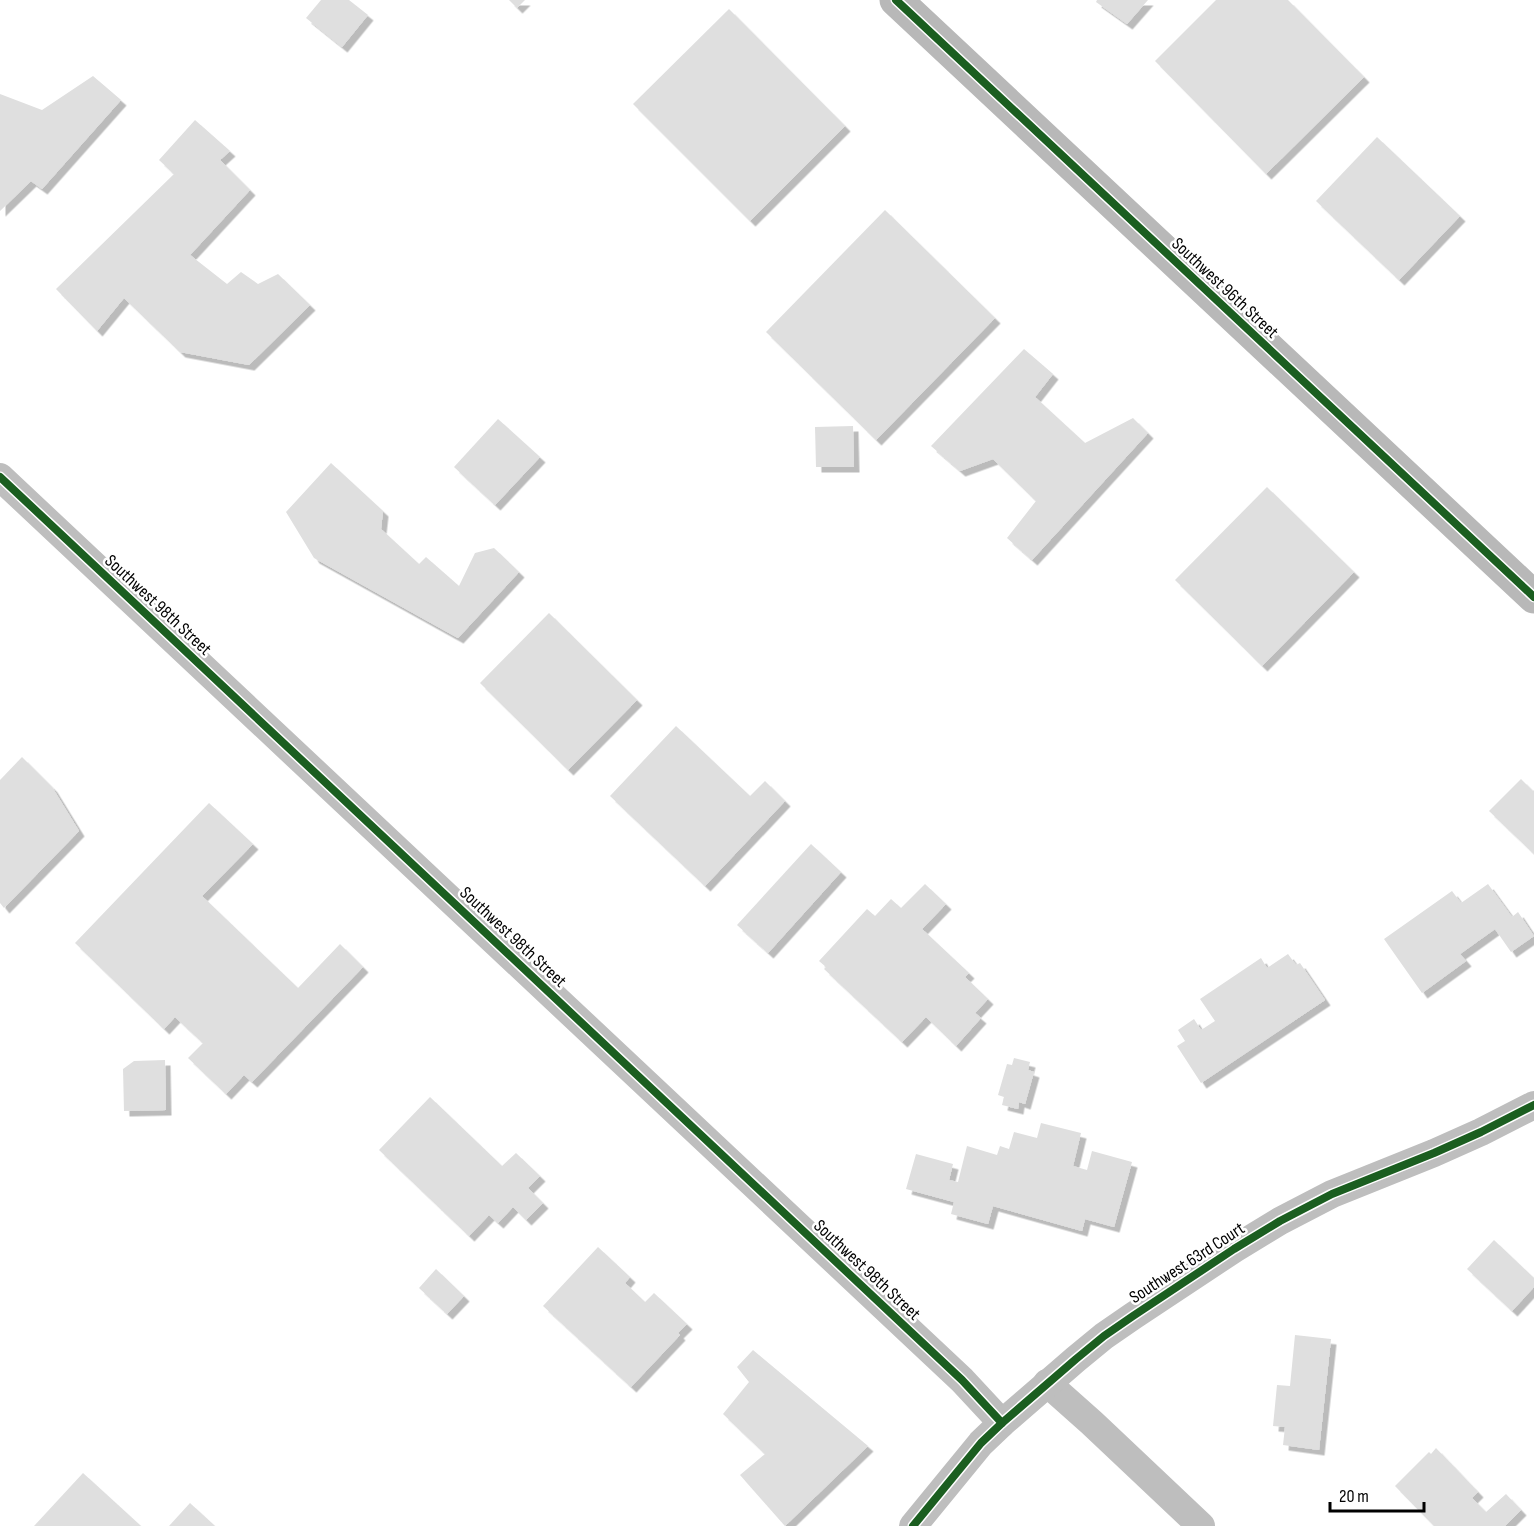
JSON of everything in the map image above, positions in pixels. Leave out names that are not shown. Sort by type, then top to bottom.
[{"type":"street","name":"Southwest 96th Street","points":[[896,0],[1534,597]]},
{"type":"street","name":"Southwest 98th Street","points":[[0,477],[962,1380],[1002,1423]]},
{"type":"street","name":"Southwest 63rd Court","points":[[913,1526],[981,1443],[1047,1383],[1123,1323],[1280,1221],[1332,1194],[1434,1153],[1534,1105]]},
{"type":"street","points":[[1047,1383],[1201,1526]]},
{"type":"building","points":[[321,0],[349,0],[368,15],[342,47],[306,18]]},
{"type":"building","points":[[509,0],[525,0],[517,8]]},
{"type":"building","points":[[1097,0],[1148,0],[1127,24],[1096,2]]},
{"type":"building","points":[[1216,0],[1288,0],[1364,77],[1266,174],[1155,61]]},
{"type":"building","points":[[729,9],[845,126],[750,221],[633,104]]},
{"type":"building","points":[[93,76],[121,100],[42,189],[31,181],[0,211],[0,94],[42,110]]},
{"type":"building","points":[[195,120],[230,151],[220,160],[250,190],[190,255],[227,284],[241,272],[258,284],[278,274],[310,305],[249,365],[180,352],[124,298],[97,331],[56,289],[174,174],[159,160]]},
{"type":"building","points":[[1377,137],[1460,216],[1399,280],[1316,201]]},
{"type":"building","points":[[885,210],[995,318],[876,440],[766,332]]},
{"type":"building","points":[[1024,349],[1053,374],[1035,397],[1085,443],[1133,418],[1148,433],[1032,560],[1007,538],[1036,501],[993,459],[960,471],[931,446]]},
{"type":"building","points":[[498,419],[540,457],[495,505],[454,467]]},
{"type":"building","points":[[853,426],[854,467],[816,467],[815,427]]},
{"type":"building","points":[[331,463],[383,511],[381,529],[419,564],[426,557],[459,586],[475,553],[494,548],[519,572],[458,638],[314,558],[286,512]]},
{"type":"building","points":[[1267,487],[1354,572],[1262,666],[1175,580]]},
{"type":"building","points":[[549,613],[637,700],[568,770],[480,683]]},
{"type":"building","points":[[676,726],[750,796],[765,781],[785,801],[705,886],[610,796]]},
{"type":"building","points":[[22,757],[52,787],[79,831],[4,908],[0,903],[0,780]]},
{"type":"building","points":[[1521,779],[1534,790],[1534,854],[1489,811]]},
{"type":"building","points":[[209,803],[253,844],[202,896],[298,988],[340,944],[363,967],[252,1082],[244,1075],[226,1094],[188,1058],[203,1043],[175,1017],[164,1029],[75,943]]},
{"type":"building","points":[[811,844],[841,872],[768,953],[737,925]]},
{"type":"building","points":[[925,884],[946,904],[922,929],[969,973],[965,977],[988,999],[975,1013],[981,1018],[956,1046],[926,1017],[902,1042],[824,969],[826,967],[819,961],[867,909],[875,916],[891,899],[901,908]]},
{"type":"building","points":[[1488,884],[1512,917],[1518,912],[1534,936],[1511,952],[1495,929],[1460,954],[1466,961],[1422,993],[1384,939],[1452,891],[1461,903]]},
{"type":"building","points":[[1288,954],[1296,965],[1300,963],[1325,1000],[1201,1083],[1177,1046],[1185,1041],[1178,1030],[1194,1019],[1201,1030],[1215,1021],[1200,999],[1261,958],[1267,968]]},
{"type":"building","points":[[1014,1058],[1030,1062],[1028,1070],[1034,1072],[1025,1104],[1019,1102],[1018,1109],[1002,1105],[1004,1097],[998,1095],[1007,1064],[1012,1065]]},
{"type":"building","points":[[165,1060],[166,1110],[124,1111],[123,1069],[134,1061]]},
{"type":"building","points":[[430,1097],[502,1166],[516,1153],[540,1176],[528,1188],[543,1203],[526,1220],[513,1207],[498,1223],[489,1215],[469,1236],[379,1150]]},
{"type":"building","points":[[1041,1123],[1081,1133],[1073,1166],[1087,1170],[1092,1151],[1132,1162],[1114,1227],[1085,1219],[1082,1231],[993,1206],[988,1224],[951,1214],[954,1202],[906,1189],[916,1154],[953,1164],[949,1180],[958,1182],[967,1146],[997,1155],[1000,1146],[1009,1149],[1014,1132],[1037,1138]]},
{"type":"building","points":[[1494,1240],[1534,1278],[1534,1287],[1512,1311],[1467,1269]]},
{"type":"building","points":[[598,1247],[630,1277],[625,1283],[645,1302],[654,1293],[687,1324],[678,1333],[680,1335],[631,1387],[543,1306]]},
{"type":"building","points":[[436,1269],[464,1296],[447,1314],[419,1288]]},
{"type":"building","points":[[1295,1335],[1331,1339],[1319,1450],[1283,1445],[1285,1427],[1273,1426],[1277,1385],[1290,1386]]},
{"type":"building","points":[[753,1350],[868,1446],[785,1526],[740,1475],[765,1454],[723,1414],[749,1382],[737,1367]]},
{"type":"building","points":[[1436,1448],[1478,1492],[1472,1498],[1486,1512],[1506,1494],[1521,1510],[1505,1526],[1434,1526],[1395,1486],[1429,1452],[1431,1454]]},
{"type":"building","points":[[83,1473],[141,1526],[34,1526]]},
{"type":"building","points":[[190,1503],[215,1526],[169,1526]]},
{"type":"cycle path","points":[[896,0],[1534,597]]},
{"type":"cycle path","points":[[0,477],[962,1380],[1002,1423]]},
{"type":"cycle path","points":[[913,1526],[981,1443],[1076,1359],[1133,1316],[1280,1221],[1332,1194],[1434,1153],[1534,1105]]}]
